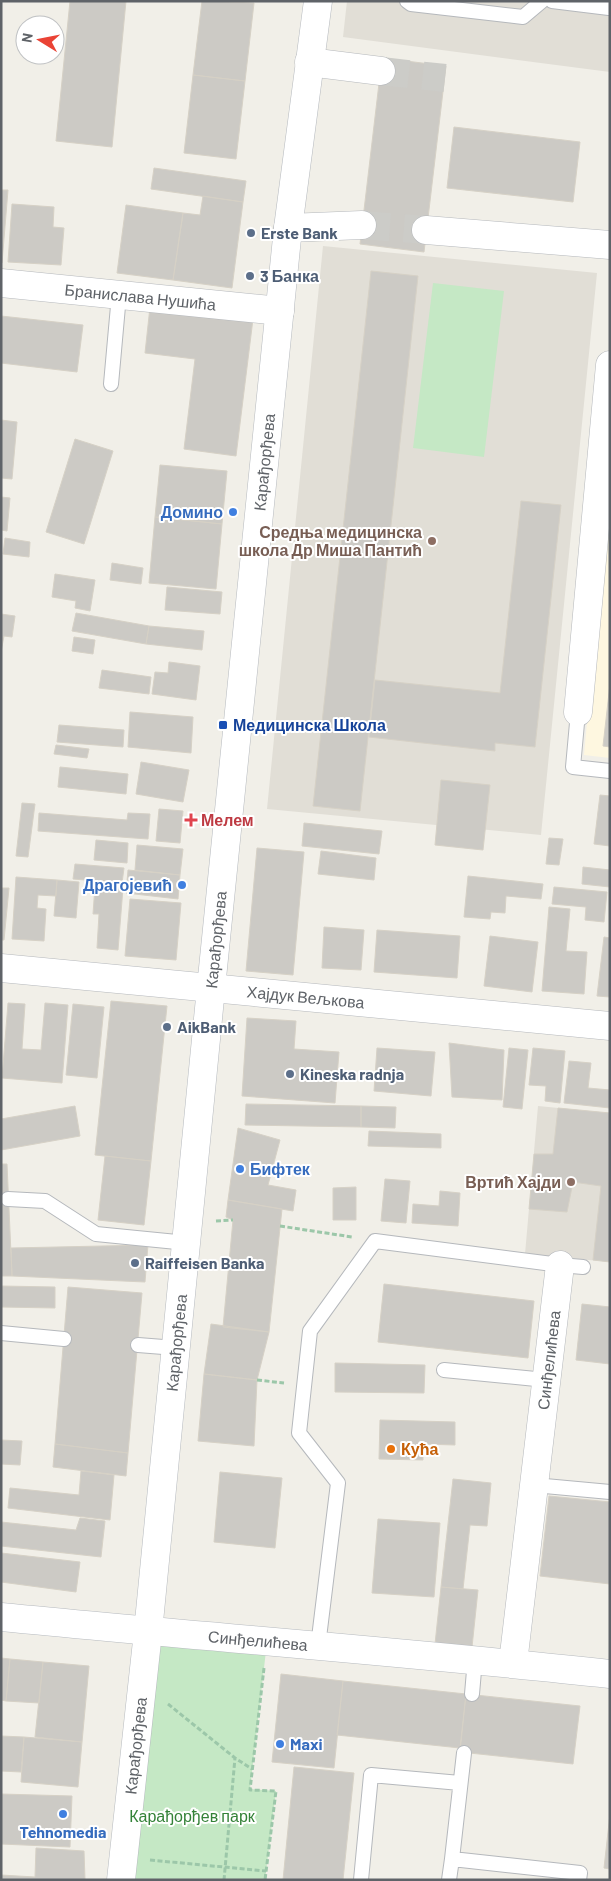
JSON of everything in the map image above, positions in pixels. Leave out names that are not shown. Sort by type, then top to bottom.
[{"type":"street","name":"Карађорђева","points":[[122,1869],[148,1632],[288,228],[318,1]]},
{"type":"street","points":[[309,62],[381,71]]},
{"type":"street","points":[[288,228],[362,225]]},
{"type":"street","points":[[426,230],[610,245]]},
{"type":"street","name":"Бранислава Нушића","points":[[1,283],[280,311]]},
{"type":"street","points":[[578,712],[610,365]]},
{"type":"street","name":"Хајдук Вељкова","points":[[1,968],[610,1026]]},
{"type":"street","name":"Синђелићева","points":[[512,1663],[546,1380],[572,1266]]},
{"type":"street","name":"Синђелићева","points":[[1,1617],[148,1632],[475,1659],[610,1674]]},
{"type":"lane","points":[[408,1],[411,4],[523,17],[542,1]]},
{"type":"lane","points":[[552,1],[609,8],[609,1]]},
{"type":"lane","points":[[112,384],[119,295]]},
{"type":"lane","points":[[578,712],[573,767],[610,771]]},
{"type":"lane","points":[[8,1199],[45,1201],[96,1234],[187,1243]]},
{"type":"lane","points":[[318,1646],[338,1483],[299,1433],[310,1331],[375,1241],[572,1266]]},
{"type":"lane","points":[[1,1333],[64,1338]]},
{"type":"lane","points":[[138,1345],[176,1348]]},
{"type":"lane","points":[[444,1370],[546,1380]]},
{"type":"lane","points":[[534,1485],[610,1492]]},
{"type":"lane","points":[[472,1694],[475,1659]]},
{"type":"lane","points":[[449,1880],[464,1753]]},
{"type":"lane","points":[[361,1880],[371,1775],[460,1783]]},
{"type":"lane","points":[[452,1859],[580,1873],[579,1880]]},
{"type":"path","points":[[280,1226],[375,1241]]},
{"type":"path","points":[[257,1380],[305,1386]]},
{"type":"path","points":[[266,1880],[276,1791],[250,1790],[267,1642]]},
{"type":"path","points":[[142,1683],[235,1758],[253,1769]]},
{"type":"path","points":[[224,1880],[235,1758]]},
{"type":"path","points":[[122,1869],[225,1867],[266,1871]]},
{"type":"shaded area","points":[[347,1],[610,1],[610,72],[343,37]]},
{"type":"shaded area","name":"Средња медицинска школа Др Миша Пантић","points":[[323,246],[597,273],[541,835],[267,809]]},
{"type":"shaded area","points":[[610,475],[610,758],[584,755]]},
{"type":"shaded area","name":"Вртић Хајди","points":[[538,1106],[610,1113],[610,1262],[525,1254]]},
{"type":"green space","points":[[433,283],[504,291],[484,457],[413,448]]},
{"type":"green space","name":"Карађорђев парк","points":[[148,1632],[267,1642],[250,1789],[276,1791],[265,1880],[121,1880]]},
{"type":"building","points":[[70,1],[126,1],[112,147],[56,141]]},
{"type":"building","points":[[202,1],[254,3],[245,81],[193,75]]},
{"type":"building","points":[[382,58],[446,66],[424,252],[360,244]]},
{"type":"building","points":[[193,75],[245,81],[236,159],[184,153]]},
{"type":"building","points":[[454,127],[580,142],[573,202],[447,188]]},
{"type":"building","points":[[154,168],[246,181],[243,202],[151,189]]},
{"type":"building","points":[[1,190],[8,190],[2,263],[1,263]]},
{"type":"building","points":[[203,196],[243,202],[232,288],[173,280],[183,213],[200,215]]},
{"type":"building","points":[[12,204],[54,207],[53,227],[64,228],[61,265],[8,262]]},
{"type":"building","points":[[126,205],[183,213],[173,280],[117,273]]},
{"type":"building","points":[[371,271],[418,276],[360,811],[313,806]]},
{"type":"building","points":[[150,307],[253,319],[236,456],[184,449],[195,359],[145,353]]},
{"type":"building","points":[[1,316],[83,325],[77,372],[1,363]]},
{"type":"building","points":[[1,420],[17,422],[12,479],[1,478]]},
{"type":"building","points":[[75,439],[113,451],[84,544],[46,532]]},
{"type":"building","points":[[160,465],[227,471],[222,524],[155,517]]},
{"type":"building","points":[[1,497],[10,498],[7,531],[1,530]]},
{"type":"building","points":[[521,501],[561,505],[535,747],[495,743],[495,751],[369,737],[375,680],[500,693]]},
{"type":"building","points":[[155,517],[222,524],[216,589],[149,583]]},
{"type":"building","points":[[5,538],[30,542],[29,557],[3,554]]},
{"type":"building","points":[[112,563],[143,568],[141,584],[110,580]]},
{"type":"building","points":[[55,574],[95,580],[90,611],[75,608],[76,601],[52,597]]},
{"type":"building","points":[[167,587],[222,592],[220,614],[165,610]]},
{"type":"building","points":[[76,613],[149,626],[146,644],[72,631]]},
{"type":"building","points":[[1,614],[15,616],[12,637],[4,636],[1,652]]},
{"type":"building","points":[[149,626],[204,631],[202,650],[146,644]]},
{"type":"building","points":[[74,637],[95,640],[93,654],[72,651]]},
{"type":"building","points":[[169,662],[200,666],[196,700],[152,694],[155,672],[168,673]]},
{"type":"building","points":[[102,670],[151,677],[149,694],[99,688]]},
{"type":"building","points":[[610,684],[610,747],[603,746]]},
{"type":"building","points":[[130,712],[193,717],[191,753],[128,747]]},
{"type":"building","points":[[59,725],[124,730],[123,747],[57,742]]},
{"type":"building","points":[[56,745],[89,749],[87,758],[54,754]]},
{"type":"building","points":[[141,762],[189,770],[183,802],[136,794]]},
{"type":"building","points":[[60,767],[128,774],[126,794],[58,787]]},
{"type":"building","points":[[441,780],[490,785],[483,850],[435,845]]},
{"type":"building","points":[[600,795],[610,796],[610,846],[594,844]]},
{"type":"building","points":[[22,803],[35,804],[28,857],[16,856]]},
{"type":"building","points":[[159,809],[183,811],[180,843],[156,841]]},
{"type":"building","points":[[39,813],[127,820],[128,813],[150,814],[148,839],[38,831]]},
{"type":"building","points":[[304,823],[382,831],[379,854],[302,846]]},
{"type":"building","points":[[549,838],[563,839],[559,865],[546,864]]},
{"type":"building","points":[[96,840],[128,843],[127,863],[94,860]]},
{"type":"building","points":[[137,845],[183,849],[180,875],[135,870]]},
{"type":"building","points":[[257,848],[304,852],[293,975],[246,971]]},
{"type":"building","points":[[321,851],[376,858],[374,880],[318,874]]},
{"type":"building","points":[[75,864],[124,868],[122,883],[73,879]]},
{"type":"building","points":[[583,867],[610,870],[610,887],[582,884]]},
{"type":"building","points":[[128,870],[180,875],[178,899],[126,893]]},
{"type":"building","points":[[468,876],[543,884],[541,899],[506,896],[505,913],[491,912],[490,919],[464,917]]},
{"type":"building","points":[[16,877],[57,880],[56,896],[38,895],[37,908],[46,909],[44,941],[12,939]]},
{"type":"building","points":[[57,880],[79,882],[76,918],[54,916]]},
{"type":"building","points":[[95,886],[123,888],[118,950],[97,948],[99,914],[93,914]]},
{"type":"building","points":[[554,887],[607,892],[604,922],[585,920],[586,907],[552,904]]},
{"type":"building","points":[[1,888],[9,888],[4,940],[1,940]]},
{"type":"building","points":[[130,899],[181,903],[176,960],[125,956]]},
{"type":"building","points":[[549,907],[570,909],[566,951],[587,952],[584,994],[542,991]]},
{"type":"building","points":[[324,927],[364,930],[361,970],[322,968]]},
{"type":"building","points":[[377,930],[460,936],[457,978],[374,972]]},
{"type":"building","points":[[490,936],[538,942],[532,992],[484,986]]},
{"type":"building","points":[[604,937],[610,938],[610,997],[597,996]]},
{"type":"building","points":[[111,1001],[167,1006],[151,1161],[95,1155]]},
{"type":"building","points":[[8,1003],[25,1004],[22,1049],[41,1050],[45,1003],[68,1005],[62,1083],[2,1078]]},
{"type":"building","points":[[73,1004],[104,1007],[97,1078],[66,1075]]},
{"type":"building","name":"Kineska radnja","points":[[247,1018],[296,1021],[294,1049],[339,1052],[335,1103],[242,1096]]},
{"type":"building","points":[[449,1043],[504,1050],[502,1100],[452,1097]]},
{"type":"building","points":[[377,1048],[435,1052],[431,1096],[374,1091]]},
{"type":"building","points":[[509,1048],[528,1050],[522,1109],[503,1107]]},
{"type":"building","points":[[533,1048],[565,1051],[560,1103],[545,1101],[546,1086],[529,1085]]},
{"type":"building","points":[[569,1061],[591,1063],[588,1088],[610,1090],[610,1108],[564,1103]]},
{"type":"building","points":[[246,1104],[361,1106],[361,1127],[245,1125]]},
{"type":"building","points":[[75,1106],[80,1136],[1,1150],[1,1119]]},
{"type":"building","points":[[361,1106],[396,1107],[395,1128],[361,1127]]},
{"type":"building","points":[[558,1108],[610,1113],[610,1262],[593,1260],[601,1186],[573,1182],[567,1212],[529,1209],[534,1154],[553,1154]]},
{"type":"building","points":[[238,1128],[280,1140],[268,1185],[296,1190],[293,1211],[228,1200]]},
{"type":"building","points":[[369,1131],[441,1134],[441,1148],[368,1146]]},
{"type":"building","points":[[105,1156],[151,1161],[144,1225],[98,1220]]},
{"type":"building","points":[[1,1164],[7,1164],[12,1276],[1,1276]]},
{"type":"building","points":[[385,1179],[410,1181],[406,1223],[381,1221]]},
{"type":"building","points":[[356,1187],[356,1220],[333,1220],[333,1188]]},
{"type":"building","points":[[440,1191],[460,1193],[458,1226],[412,1223],[413,1204],[439,1206]]},
{"type":"building","points":[[228,1200],[282,1209],[269,1332],[223,1327],[233,1220],[226,1217]]},
{"type":"building","points":[[148,1245],[145,1282],[12,1276],[11,1248]]},
{"type":"building","points":[[384,1284],[534,1301],[528,1358],[378,1342]]},
{"type":"building","points":[[1,1286],[55,1287],[55,1308],[1,1307]]},
{"type":"building","points":[[68,1287],[142,1293],[128,1453],[55,1444]]},
{"type":"building","points":[[582,1304],[610,1307],[610,1364],[576,1360]]},
{"type":"building","points":[[211,1324],[269,1332],[257,1380],[204,1374]]},
{"type":"building","points":[[335,1363],[425,1365],[424,1393],[335,1392]]},
{"type":"building","points":[[204,1374],[257,1380],[254,1446],[198,1441]]},
{"type":"building","points":[[380,1420],[455,1422],[455,1445],[423,1444],[423,1460],[379,1459]]},
{"type":"building","points":[[1,1440],[22,1441],[20,1465],[1,1464]]},
{"type":"building","points":[[55,1444],[128,1453],[126,1476],[53,1467]]},
{"type":"building","points":[[81,1471],[114,1475],[110,1520],[8,1508],[10,1488],[79,1495]]},
{"type":"building","points":[[220,1472],[282,1478],[275,1548],[214,1542]]},
{"type":"building","points":[[453,1479],[491,1483],[487,1526],[470,1525],[463,1589],[441,1587]]},
{"type":"building","points":[[549,1496],[610,1502],[610,1584],[540,1576]]},
{"type":"building","points":[[80,1518],[105,1521],[101,1557],[1,1546],[1,1522],[76,1530]]},
{"type":"building","points":[[378,1519],[440,1523],[434,1597],[372,1593]]},
{"type":"building","points":[[1,1553],[80,1562],[76,1592],[1,1582]]},
{"type":"building","points":[[441,1587],[478,1590],[472,1647],[435,1644]]},
{"type":"building","points":[[1,1658],[10,1659],[6,1701],[1,1700]]},
{"type":"building","points":[[10,1659],[43,1662],[39,1703],[6,1701]]},
{"type":"building","points":[[43,1662],[89,1666],[82,1742],[35,1737]]},
{"type":"building","points":[[281,1674],[343,1681],[334,1768],[272,1762]]},
{"type":"building","points":[[343,1681],[466,1694],[460,1748],[337,1735]]},
{"type":"building","points":[[466,1694],[580,1706],[573,1764],[460,1752]]},
{"type":"building","points":[[1,1736],[24,1737],[21,1772],[1,1771]]},
{"type":"building","points":[[24,1737],[82,1742],[78,1787],[21,1782]]},
{"type":"building","points":[[294,1767],[354,1773],[343,1880],[283,1880]]},
{"type":"building","points":[[1,1794],[72,1796],[70,1847],[1,1844]]},
{"type":"building","points":[[610,1814],[610,1869],[604,1868]]},
{"type":"building","points":[[36,1848],[84,1851],[85,1880],[1,1880],[1,1875],[35,1877]]},
{"type":"tunnel","points":[[381,71],[445,78]]},
{"type":"tunnel","points":[[362,225],[426,230]]},
{"type":"place","name":"Erste Bank","points":[[251,233]]},
{"type":"place","name":"3 Банка","points":[[250,276]]},
{"type":"place","name":"Домино","points":[[233,512]]},
{"type":"place","name":"Средња медицинска школа Др Миша Пантић","points":[[432,541]]},
{"type":"place","name":"Медицинска Школа","points":[[223,725]]},
{"type":"place","name":"Мелем","points":[[191,820]]},
{"type":"place","name":"Драгојевић","points":[[182,885]]},
{"type":"place","name":"AikBank","points":[[167,1027]]},
{"type":"place","name":"Kineska radnja","points":[[290,1074]]},
{"type":"place","name":"Бифтек","points":[[240,1169]]},
{"type":"place","name":"Вртић Хајди","points":[[571,1182]]},
{"type":"place","name":"Raiffeisen Banka","points":[[135,1263]]},
{"type":"place","name":"Кућа","points":[[391,1449]]},
{"type":"place","name":"Maxi","points":[[280,1744]]},
{"type":"place","name":"Tehnomedia","points":[[63,1814]]}]
